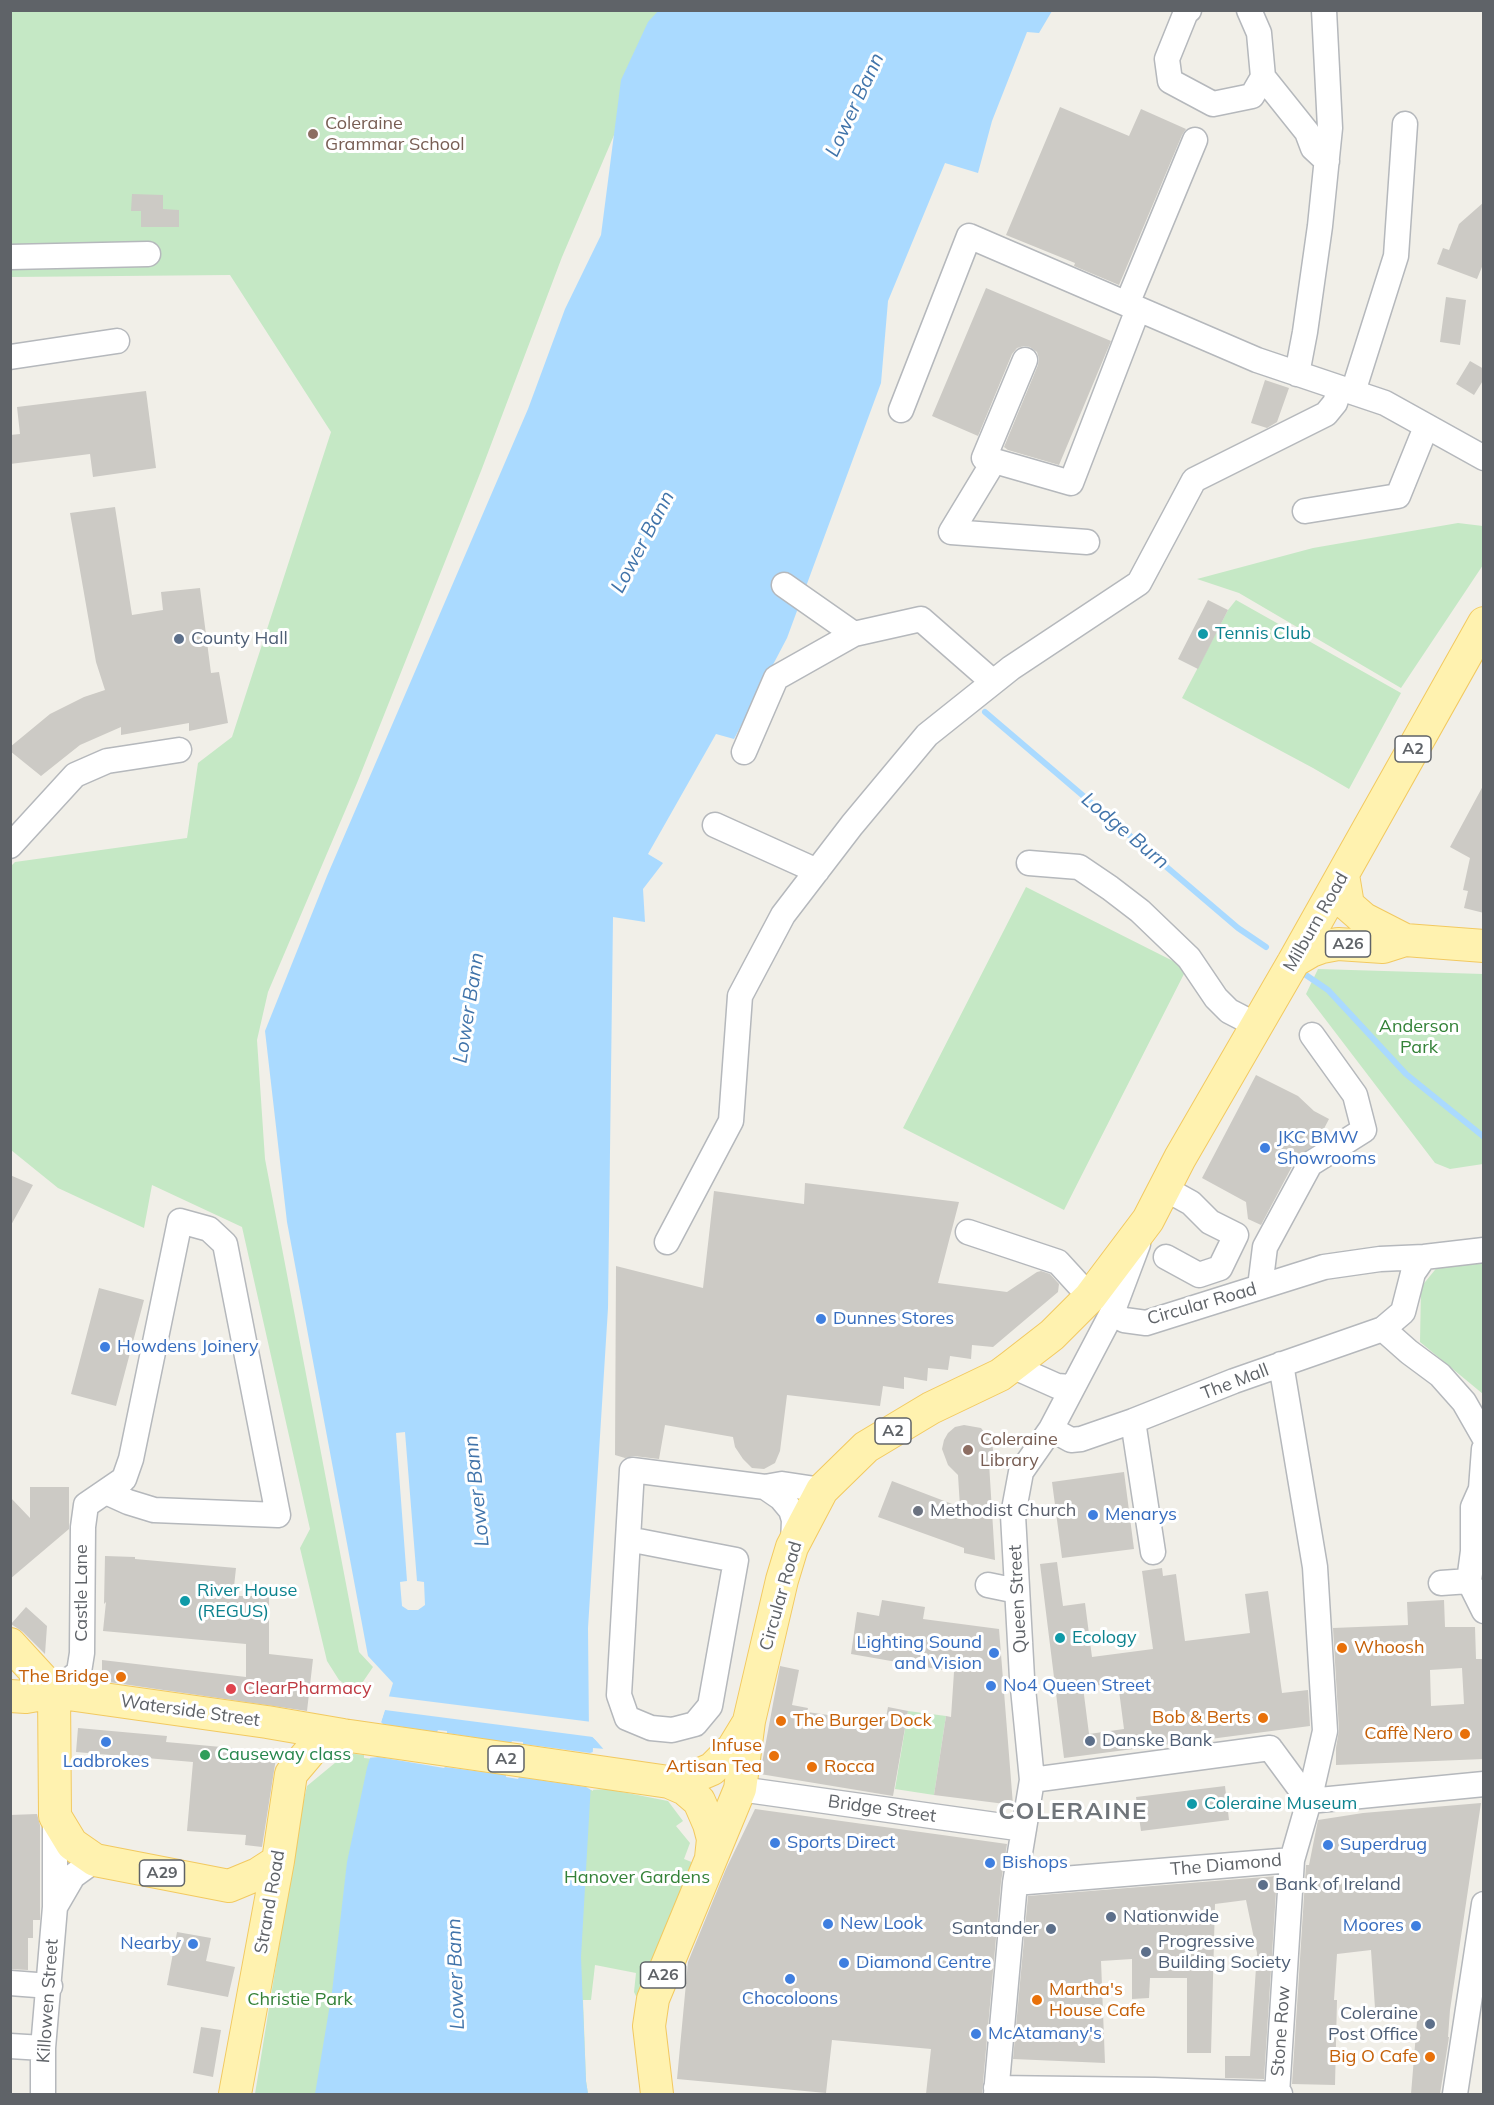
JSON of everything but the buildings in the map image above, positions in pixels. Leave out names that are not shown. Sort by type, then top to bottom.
[{"type":"main road","name":"Milburn Road","points":[[1148,1220],[1482,628]]},
{"type":"main road","name":"A26","points":[[1343,875],[1348,905],[1352,910],[1364,919],[1405,940]]},
{"type":"main road","name":"A26","points":[[1290,969],[1311,951],[1338,944],[1383,947],[1405,940],[1484,946]]},
{"type":"main road","name":"Circular Road","points":[[740,1789],[749,1721],[782,1580],[792,1547],[822,1490],[866,1447],[931,1408],[1000,1375],[1052,1335],[1101,1305],[1148,1220]]},
{"type":"main road","points":[[10,1644],[54,1692]]},
{"type":"main road","name":"Waterside Street","points":[[10,1696],[26,1698],[54,1692],[267,1722],[276,1730],[284,1744],[291,1774]]},
{"type":"main road","name":"Killowen Street","points":[[54,1692],[54,1816]]},
{"type":"main road","name":"A2","points":[[669,1782],[712,1769],[733,1748],[749,1721]]},
{"type":"main road","name":"A2","points":[[267,1722],[324,1738],[669,1782],[694,1795],[704,1812],[712,1839],[711,1863]]},
{"type":"main road","points":[[291,1774],[324,1738]]},
{"type":"main road","name":"Strand Road","points":[[235,2094],[278,1861],[291,1774]]},
{"type":"main road","name":"A26","points":[[657,2094],[649,2026],[653,1999],[740,1789]]},
{"type":"main road","name":"A29","points":[[54,1816],[72,1844],[95,1860],[229,1886]]},
{"type":"main road","points":[[262,1947],[247,1911],[229,1886],[258,1874],[278,1861]]},
{"type":"street","points":[[1190,10],[1186,12],[1167,59],[1170,81],[1213,104],[1252,96],[1263,77]]},
{"type":"street","points":[[1249,10],[1258,33],[1263,77],[1307,132],[1313,148],[1327,161]]},
{"type":"street","points":[[1297,374],[1309,309],[1330,128],[1324,10]]},
{"type":"street","points":[[667,1242],[731,1121],[740,996],[783,915],[852,825],[927,735],[1011,668],[1139,583],[1194,480],[1326,414],[1346,390],[1396,256],[1405,124]]},
{"type":"street","points":[[1025,360],[984,458],[1071,483],[1132,307],[1195,140]]},
{"type":"street","points":[[901,410],[969,236],[1257,360],[1385,403],[1484,458]]},
{"type":"street","points":[[10,257],[148,254]]},
{"type":"street","points":[[10,357],[117,341]]},
{"type":"street","points":[[1305,511],[1398,496],[1426,427]]},
{"type":"street","points":[[994,461],[951,532],[1087,542]]},
{"type":"street","points":[[784,585],[854,634]]},
{"type":"street","points":[[744,752],[776,678],[854,634],[921,619],[993,682]]},
{"type":"street","points":[[10,846],[75,775],[107,761],[179,750]]},
{"type":"street","points":[[715,825],[817,871]]},
{"type":"street","points":[[1029,863],[1078,867],[1110,888],[1140,911],[1189,958],[1216,998],[1229,1011],[1256,1025]]},
{"type":"street","points":[[1260,1287],[1265,1247],[1310,1164],[1364,1130],[1355,1095],[1312,1035]]},
{"type":"street","points":[[1164,1188],[1191,1203],[1210,1222],[1236,1235],[1220,1268],[1199,1275],[1166,1257]]},
{"type":"street","points":[[180,1221],[209,1229],[225,1244],[278,1515],[154,1510],[106,1492],[124,1479],[131,1459],[180,1221]]},
{"type":"street","points":[[968,1232],[1058,1262],[1101,1305],[1071,1387],[1051,1429]]},
{"type":"street","name":"Circular Road","points":[[1101,1305],[1124,1320],[1146,1323],[1324,1267],[1380,1259],[1424,1257],[1484,1250]]},
{"type":"street","name":"The Mall","points":[[1051,1429],[1071,1440],[1081,1439],[1281,1364],[1383,1329],[1403,1311],[1413,1273],[1424,1257]]},
{"type":"street","points":[[1383,1329],[1440,1375],[1464,1402],[1484,1437]]},
{"type":"street","name":"The Diamond","points":[[1015,1883],[1292,1860],[1309,1802],[1325,1731],[1316,1567],[1281,1364]]},
{"type":"street","points":[[1012,1366],[1057,1386],[1071,1387]]},
{"type":"street","points":[[1133,1421],[1153,1552]]},
{"type":"street","name":"Queen Street","points":[[1032,1780],[1022,1678],[1013,1515],[1021,1472],[1051,1429]]},
{"type":"street","points":[[1483,1610],[1469,1581],[1473,1551],[1473,1507],[1481,1489],[1484,1449]]},
{"type":"street","points":[[628,1539],[736,1560],[710,1706],[695,1724],[672,1730],[651,1728],[627,1718],[619,1695],[628,1539],[632,1470],[765,1487],[782,1484],[822,1490]]},
{"type":"street","points":[[765,1487],[781,1498],[791,1510],[794,1520],[792,1547]]},
{"type":"street","name":"Castle Lane","points":[[54,1692],[79,1672],[82,1653],[82,1527],[86,1505],[106,1492]]},
{"type":"street","points":[[1441,1584],[1469,1581]]},
{"type":"street","points":[[988,1585],[1017,1590]]},
{"type":"street","points":[[1278,2094],[1155,2090],[996,2091],[1015,1883],[1032,1780],[1270,1748],[1309,1802],[1484,1784]]},
{"type":"street","name":"Bridge Street","points":[[740,1789],[1024,1829]]},
{"type":"street","name":"Killowen Street","points":[[43,2094],[43,2048],[55,1907],[54,1816]]},
{"type":"street","name":"Killowen Street","points":[[55,1907],[73,1876],[95,1860]]},
{"type":"street","name":"Stone Row","points":[[1278,2094],[1292,1860]]},
{"type":"street","points":[[1455,2094],[1484,1904]]},
{"type":"street","points":[[10,1983],[50,1986]]},
{"type":"street","points":[[10,2046],[43,2048]]},
{"type":"green space","points":[[11,11],[667,11],[562,257],[481,471],[357,783],[268,992],[257,1040],[265,1159],[359,1652],[373,1667],[356,1692],[339,1680],[327,1661],[300,1548],[310,1529],[242,1227],[152,1185],[144,1228],[58,1188],[11,1150],[10,867],[15,862],[187,838],[198,763],[232,737],[331,432],[230,275],[11,277]]},
{"type":"green space","points":[[1458,523],[1483,526],[1483,565],[1401,688],[1239,593],[1197,579],[1313,548]]},
{"type":"green space","points":[[1236,600],[1401,693],[1349,789],[1182,698],[1228,610]]},
{"type":"green space","points":[[1026,887],[1187,968],[1064,1210],[903,1128]]},
{"type":"green space","name":"Anderson Park","points":[[1318,969],[1483,974],[1483,1164],[1450,1169],[1435,1163],[1306,994]]},
{"type":"green space","points":[[1483,1261],[1483,1394],[1420,1342],[1421,1287],[1439,1265]]},
{"type":"green space","points":[[908,1711],[946,1716],[934,1795],[895,1789]]},
{"type":"green space","name":"Christie Park","points":[[347,1753],[374,1759],[323,2094],[255,2094],[307,1786]]},
{"type":"green space","name":"Hanover Gardens","points":[[586,1787],[590,1790],[607,1789],[668,1801],[683,1821],[676,1826],[690,1843],[684,1859],[699,1865],[646,1992],[636,1996],[634,1992],[636,1973],[595,1965],[591,2000],[583,2000],[588,2094],[574,2077]]},
{"type":"water","name":"Lower Bann","points":[[659,10],[1052,11],[1039,33],[1027,32],[992,121],[978,173],[945,163],[888,301],[881,383],[787,638],[734,739],[716,734],[648,854],[663,863],[643,889],[645,922],[613,917],[608,1308],[588,1628],[589,1734],[606,1749],[593,1748],[581,1957],[588,2094],[315,2094],[332,1992],[347,1862],[367,1768],[393,1683],[368,1656],[287,1222],[265,1031],[327,876],[528,409],[565,309],[601,235],[621,80],[648,22]]},
{"type":"pier","points":[[405,1432],[417,1581],[424,1582],[425,1605],[418,1610],[408,1610],[402,1606],[400,1582],[407,1581],[396,1433]]},
{"type":"pier","points":[[386,1696],[592,1722],[592,1733],[609,1749],[606,1752],[593,1737],[385,1710],[381,1722],[383,1724],[437,1732],[438,1730],[447,1731],[447,1733],[511,1743],[512,1741],[523,1742],[523,1744],[590,1753],[596,1751],[593,1791],[586,1787],[519,1777],[518,1779],[506,1777],[506,1775],[379,1757],[367,1758]]},
{"type":"waterway","name":"Lodge Burn","points":[[985,712],[1238,928],[1266,947]]},
{"type":"waterway","name":"Lodge Burn","points":[[1300,971],[1328,990],[1406,1074],[1484,1137]]},
{"type":"place","name":"Coleraine Grammar School","points":[[313,134]]},
{"type":"place","name":"Tennis Club","points":[[1203,634]]},
{"type":"place","name":"County Hall","points":[[179,639]]},
{"type":"place","name":"JKC BMW Showrooms","points":[[1265,1148]]},
{"type":"place","name":"Dunnes Stores","points":[[821,1319]]},
{"type":"place","name":"Howdens Joinery","points":[[105,1347]]},
{"type":"place","name":"Coleraine Library","points":[[968,1450]]},
{"type":"place","name":"Methodist Church","points":[[918,1511]]},
{"type":"place","name":"Menarys","points":[[1093,1515]]},
{"type":"place","name":"River House (REGUS)","points":[[185,1601]]},
{"type":"place","name":"Ecology","points":[[1060,1638]]},
{"type":"place","name":"Whoosh","points":[[1342,1648]]},
{"type":"place","name":"Lighting Sound and Vision","points":[[994,1653]]},
{"type":"place","name":"The Bridge","points":[[121,1677]]},
{"type":"place","name":"No4 Queen Street","points":[[991,1686]]},
{"type":"place","name":"ClearPharmacy","points":[[231,1689]]},
{"type":"place","name":"Bob & Berts","points":[[1263,1718]]},
{"type":"place","name":"The Burger Dock","points":[[781,1721]]},
{"type":"place","name":"Caffè Nero","points":[[1465,1734]]},
{"type":"place","name":"Danske Bank","points":[[1090,1741]]},
{"type":"place","name":"Ladbrokes","points":[[106,1742]]},
{"type":"place","name":"Causeway class","points":[[205,1755]]},
{"type":"place","name":"Infuse Artisan Tea","points":[[774,1756]]},
{"type":"place","name":"Rocca","points":[[812,1767]]},
{"type":"place","name":"Coleraine Museum","points":[[1192,1804]]},
{"type":"place","name":"Sports Direct","points":[[775,1843]]},
{"type":"place","name":"Superdrug","points":[[1328,1845]]},
{"type":"place","name":"Bishops","points":[[990,1863]]},
{"type":"place","name":"Bank of Ireland","points":[[1263,1885]]},
{"type":"place","name":"Nationwide","points":[[1111,1917]]},
{"type":"place","name":"New Look","points":[[828,1924]]},
{"type":"place","name":"Moores","points":[[1416,1926]]},
{"type":"place","name":"Santander","points":[[1051,1929]]},
{"type":"place","name":"Nearby","points":[[193,1944]]},
{"type":"place","name":"Progressive Building Society","points":[[1146,1952]]},
{"type":"place","name":"Diamond Centre","points":[[844,1963]]},
{"type":"place","name":"Chocoloons","points":[[790,1979]]},
{"type":"place","name":"Martha's House Cafe","points":[[1037,2000]]},
{"type":"place","name":"Coleraine Post Office","points":[[1430,2024]]},
{"type":"place","name":"McAtamany's","points":[[976,2034]]},
{"type":"place","name":"Big O Cafe","points":[[1430,2057]]},
{"type":"district","name":"COLERAINE","points":[[1073,1812]]}]
